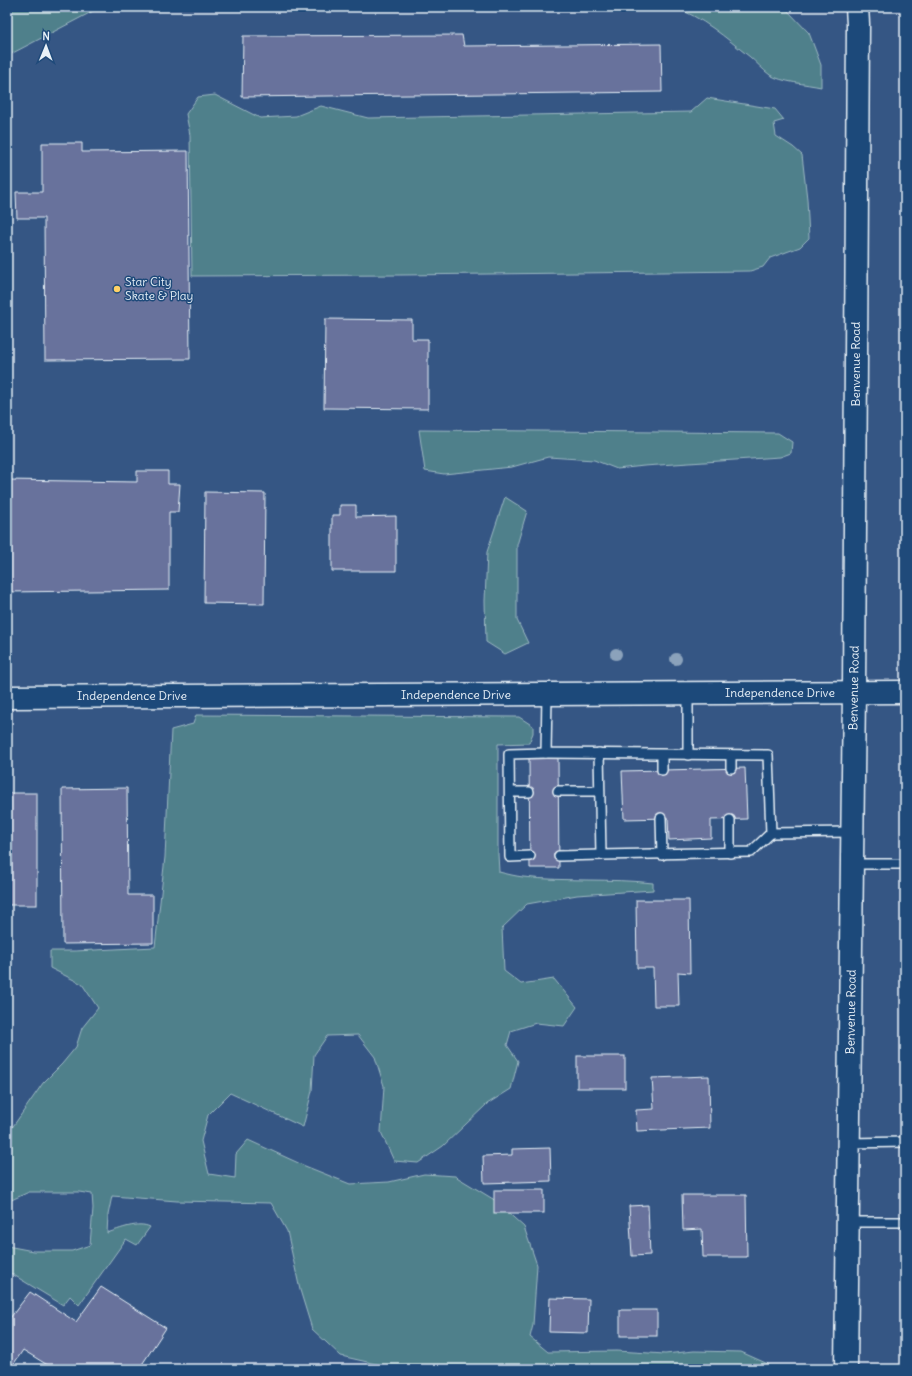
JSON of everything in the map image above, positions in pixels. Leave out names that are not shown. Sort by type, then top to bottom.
[{"type":"main road","name":"Benvenue Road","points":[[846,1369],[854,692],[857,7]]},
{"type":"main road","name":"Independence Drive","points":[[7,697],[905,692]]},
{"type":"lane","points":[[546,753],[547,694]]},
{"type":"lane","points":[[688,694],[688,755]]},
{"type":"lane","points":[[530,856],[510,857],[510,754],[768,755],[771,833]]},
{"type":"lane","points":[[598,754],[600,855]]},
{"type":"lane","points":[[662,755],[662,770]]},
{"type":"lane","points":[[731,755],[731,768]]},
{"type":"lane","points":[[558,791],[599,791]]},
{"type":"lane","points":[[510,792],[529,792]]},
{"type":"lane","points":[[661,818],[662,855]]},
{"type":"lane","points":[[730,820],[730,853]]},
{"type":"lane","points":[[559,856],[751,852],[771,833],[852,832]]},
{"type":"lane","points":[[852,864],[905,864]]},
{"type":"lane","points":[[849,1143],[905,1142]]},
{"type":"lane","points":[[848,1222],[905,1222]]},
{"type":"green space","points":[[7,7],[101,7],[7,56]]},
{"type":"green space","points":[[673,7],[781,7],[788,11],[809,33],[821,65],[821,87],[787,81],[770,75],[713,28],[693,16]]},
{"type":"green space","points":[[215,95],[260,118],[296,116],[321,106],[368,118],[691,112],[707,98],[775,109],[784,120],[774,123],[776,136],[802,155],[807,199],[809,238],[800,247],[770,258],[763,267],[750,271],[192,276],[190,135],[186,114],[198,97]]},
{"type":"green space","points":[[419,430],[778,433],[792,442],[791,453],[780,457],[617,469],[594,460],[548,457],[512,467],[444,474],[425,471]]},
{"type":"green space","points":[[505,497],[527,511],[517,545],[517,620],[528,643],[505,654],[486,642],[485,601],[487,552]]},
{"type":"green space","points":[[196,715],[519,717],[533,726],[533,733],[529,743],[498,744],[499,872],[520,877],[653,883],[653,890],[577,895],[527,904],[502,928],[504,971],[521,984],[554,979],[577,1007],[564,1026],[536,1023],[511,1031],[507,1045],[518,1061],[511,1089],[487,1104],[443,1146],[418,1163],[394,1161],[381,1132],[384,1086],[375,1057],[358,1035],[327,1036],[314,1055],[312,1091],[303,1127],[230,1093],[208,1115],[201,1141],[209,1174],[235,1178],[236,1154],[248,1140],[305,1166],[350,1184],[389,1182],[424,1174],[455,1176],[493,1199],[524,1227],[537,1265],[533,1325],[530,1337],[548,1352],[617,1351],[665,1354],[694,1351],[741,1352],[768,1364],[771,1369],[398,1369],[341,1356],[312,1329],[300,1290],[287,1231],[271,1203],[177,1201],[112,1196],[108,1215],[107,1233],[135,1225],[145,1225],[150,1227],[137,1245],[126,1239],[79,1305],[70,1296],[63,1305],[7,1271],[7,1246],[33,1251],[72,1251],[90,1245],[93,1208],[92,1194],[79,1192],[29,1192],[7,1202],[7,1135],[43,1083],[76,1047],[82,1028],[98,1008],[82,984],[50,968],[50,951],[155,947],[165,857],[171,730],[193,724]]},
{"type":"building","points":[[462,35],[464,46],[661,44],[662,92],[242,97],[243,36]]},
{"type":"building","name":"Star City Skate & Play","points":[[42,143],[82,143],[82,152],[188,151],[190,359],[45,360],[44,218],[17,218],[16,192],[42,192]]},
{"type":"building","points":[[325,319],[412,320],[412,339],[428,339],[428,409],[324,408]]},
{"type":"building","points":[[137,471],[168,471],[168,484],[180,484],[178,512],[169,512],[169,590],[7,592],[7,480],[137,482]]},
{"type":"building","points":[[205,492],[265,493],[264,604],[204,603]]},
{"type":"building","points":[[340,505],[356,505],[356,517],[396,516],[396,571],[332,571],[332,515],[340,515]]},
{"type":"building","points":[[558,757],[559,868],[530,868],[529,758]]},
{"type":"building","points":[[745,768],[747,819],[711,820],[711,838],[669,840],[668,818],[624,819],[622,771]]},
{"type":"building","points":[[127,788],[128,895],[153,895],[153,943],[63,944],[62,789]]},
{"type":"building","points":[[7,793],[37,793],[37,905],[7,905]]},
{"type":"building","points":[[636,900],[689,900],[690,973],[678,972],[679,1006],[654,1006],[653,968],[637,968]]},
{"type":"building","points":[[577,1056],[625,1056],[625,1088],[577,1088]]},
{"type":"building","points":[[709,1076],[710,1128],[637,1131],[636,1110],[654,1109],[652,1078]]},
{"type":"building","points":[[550,1148],[551,1181],[484,1183],[483,1156],[512,1155],[512,1149]]},
{"type":"building","points":[[494,1190],[544,1190],[544,1213],[494,1213]]},
{"type":"building","points":[[682,1195],[746,1195],[747,1257],[703,1257],[702,1229],[683,1230]]},
{"type":"building","points":[[648,1205],[650,1255],[632,1256],[629,1206]]},
{"type":"building","points":[[101,1287],[166,1328],[139,1369],[54,1369],[23,1350],[11,1368],[7,1365],[7,1344],[10,1339],[7,1337],[7,1322],[30,1292],[76,1322]]},
{"type":"building","points":[[550,1298],[589,1299],[588,1333],[549,1332]]},
{"type":"building","points":[[620,1310],[657,1310],[657,1336],[620,1336]]},
{"type":"place","name":"Star City Skate & Play","points":[[117,289]]}]
